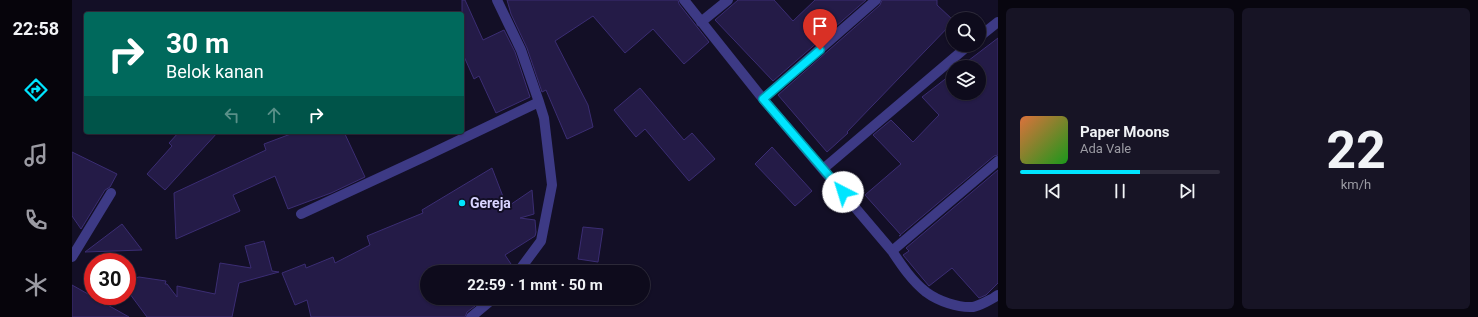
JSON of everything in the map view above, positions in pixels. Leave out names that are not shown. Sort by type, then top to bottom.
[{"type":"street","points":[[498,0],[521,50],[540,102],[544,118],[552,185],[541,241],[523,265]]},
{"type":"street","points":[[684,0],[763,99],[892,251],[905,270],[926,292],[945,302],[958,306],[974,307],[998,295]]},
{"type":"street","points":[[702,22],[728,0]]},
{"type":"street","points":[[763,99],[876,0]]},
{"type":"street","points":[[986,31],[998,22]]},
{"type":"street","points":[[823,168],[961,52]]},
{"type":"street","points":[[301,214],[540,102]]},
{"type":"street","points":[[892,251],[998,161]]},
{"type":"street","points":[[72,257],[111,193]]},
{"type":"street","points":[[471,317],[486,305]]},
{"type":"building","points":[[462,0],[465,0],[483,40],[504,30],[515,52],[530,97],[496,113],[479,76],[474,79],[464,56],[464,12],[462,12]]},
{"type":"building","points":[[507,0],[678,0],[679,4],[709,42],[684,64],[653,29],[625,53],[593,16],[555,41],[588,105],[593,127],[567,139],[546,90],[542,92],[527,48],[511,14]]},
{"type":"building","points":[[738,0],[774,0],[793,21],[815,0],[866,0],[773,81],[715,20]]},
{"type":"building","points":[[882,0],[937,0],[937,5],[946,13],[946,29],[847,132],[848,133],[827,152],[778,95],[880,5]]},
{"type":"building","points":[[998,38],[998,155],[994,156],[901,235],[865,195],[901,164],[873,135],[891,120],[913,142],[939,115],[922,97],[946,78],[946,100],[986,100],[986,60],[969,60],[980,52],[986,52],[986,47]]},
{"type":"building","points":[[640,88],[684,140],[692,133],[715,159],[689,181],[645,129],[636,137],[614,110]]},
{"type":"building","points":[[177,134],[216,134],[165,190],[147,174],[172,146],[169,143]]},
{"type":"building","points":[[291,134],[345,134],[365,177],[331,193],[288,209],[275,176],[233,195],[240,211],[176,239],[174,193],[266,150],[264,144]]},
{"type":"building","points":[[772,147],[812,191],[795,206],[755,164]]},
{"type":"building","points":[[72,152],[117,174],[110,187],[105,190],[81,229],[72,216]]},
{"type":"building","points":[[492,168],[507,207],[532,190],[534,214],[520,218],[535,220],[536,232],[535,236],[505,255],[512,265],[420,265],[420,305],[474,305],[467,312],[465,317],[311,317],[307,300],[295,305],[282,273],[305,264],[306,268],[333,257],[335,263],[370,245],[367,236],[423,213],[422,210]]},
{"type":"building","points":[[998,170],[998,283],[986,295],[979,298],[952,268],[929,286],[903,255],[909,251],[906,248]]},
{"type":"building","points":[[122,224],[142,250],[85,252]]},
{"type":"building","points":[[583,227],[603,229],[598,262],[578,259]]},
{"type":"building","points":[[264,241],[272,271],[279,272],[239,283],[232,317],[147,317],[136,302],[136,278],[139,277],[166,281],[165,284],[167,284],[177,297],[177,286],[215,294],[220,263],[251,268],[245,246]]},
{"type":"building","points":[[72,285],[84,292],[84,305],[108,305],[129,317],[72,317]]},
{"type":"place","name":"Gereja","points":[[462,203]]},
{"type":"route","points":[[820,50],[763,99],[843,192]]}]
